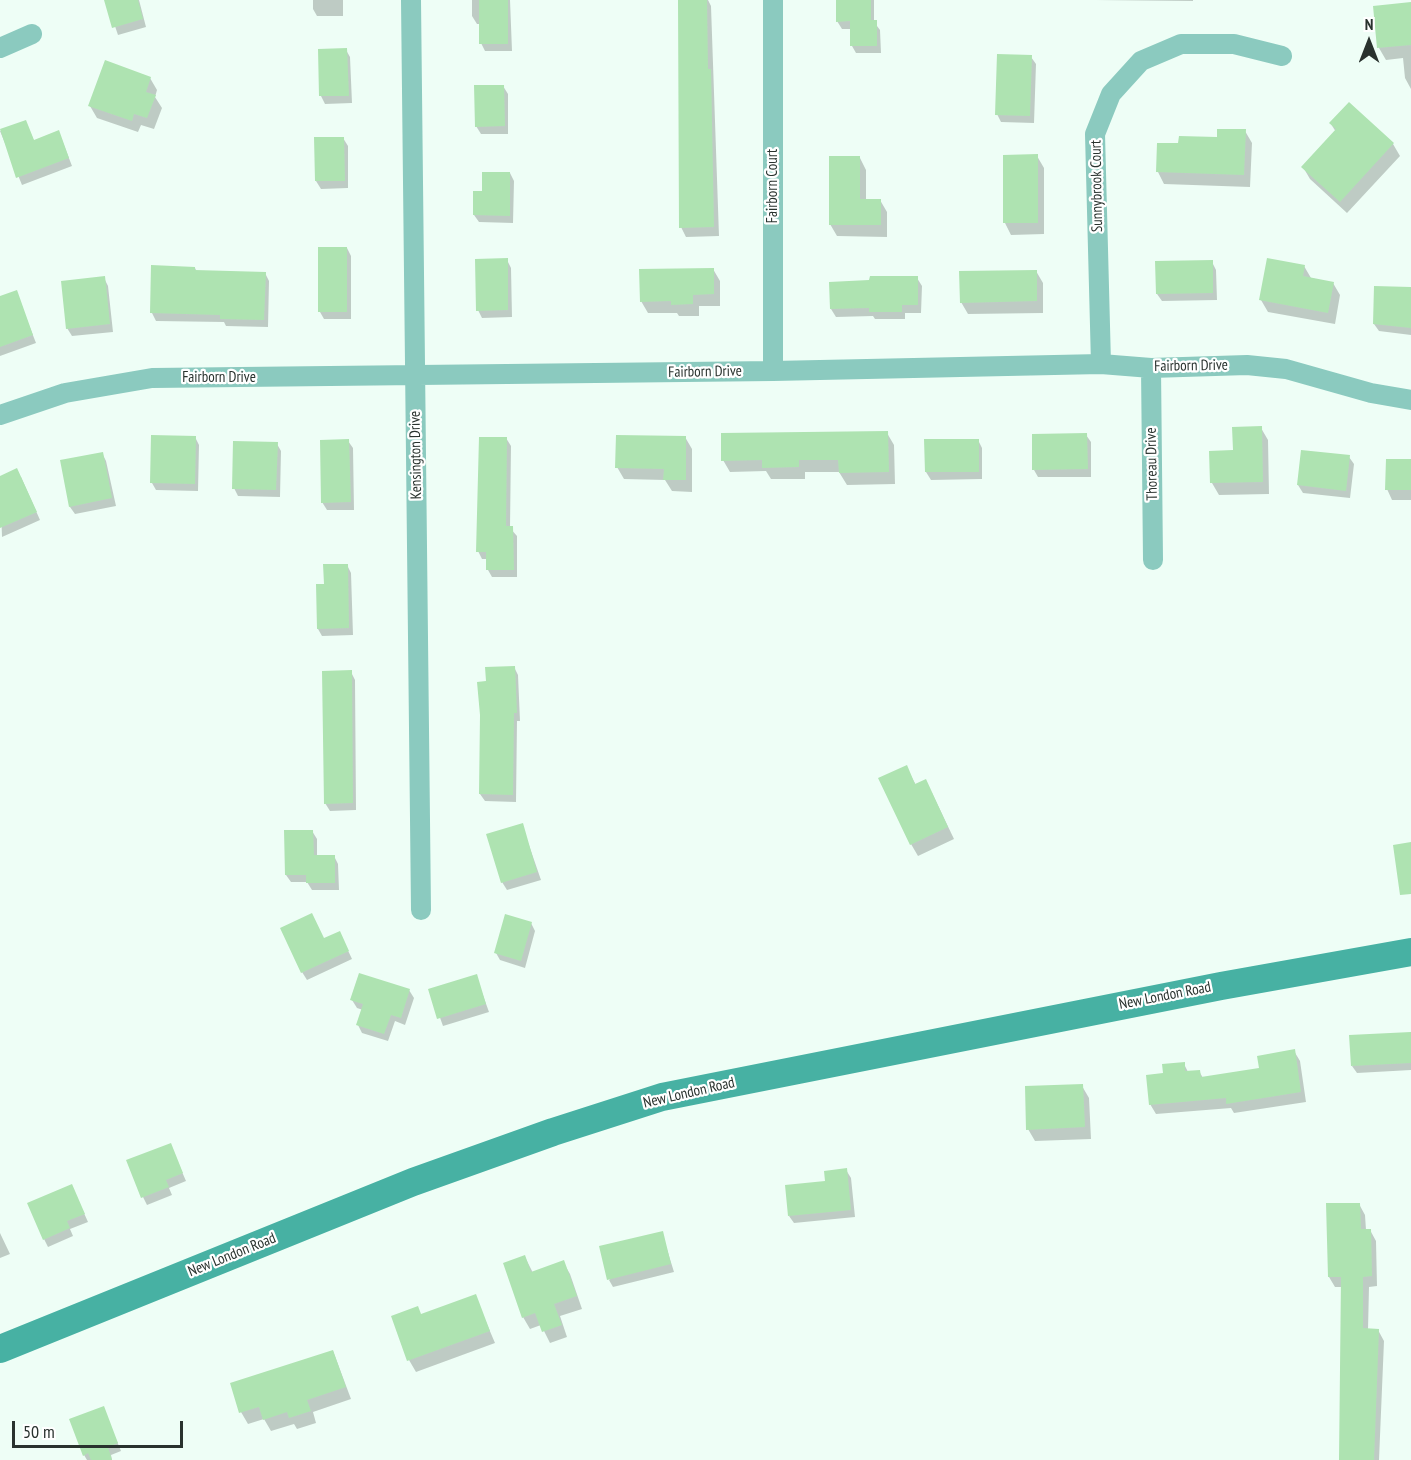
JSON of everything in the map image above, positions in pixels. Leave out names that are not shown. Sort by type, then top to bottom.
[{"type":"street","name":"Kensington Drive","points":[[411,0],[421,910]]},
{"type":"street","name":"Fairborn Court","points":[[773,0],[773,371]]},
{"type":"street","points":[[0,48],[32,34]]},
{"type":"street","name":"Sunnybrook Court","points":[[1101,364],[1095,134],[1111,94],[1141,61],[1181,44],[1234,44],[1282,56]]},
{"type":"street","name":"Fairborn Drive","points":[[0,415],[65,393],[152,378],[773,371],[1101,364],[1151,368],[1247,365],[1286,369],[1371,393],[1411,400]]},
{"type":"street","name":"Thoreau Drive","points":[[1151,368],[1153,560]]},
{"type":"street","name":"New London Road","points":[[0,1349],[413,1182],[553,1132],[662,1097],[1197,990],[1411,952]]},
{"type":"building","points":[[104,0],[138,0],[143,19],[112,28]]},
{"type":"building","points":[[479,0],[508,0],[508,44],[479,44]]},
{"type":"building","points":[[678,0],[707,0],[708,69],[711,69],[714,227],[679,228]]},
{"type":"building","points":[[836,0],[871,0],[871,20],[877,20],[877,46],[850,46],[850,21],[836,22]]},
{"type":"building","points":[[1411,2],[1411,45],[1377,48],[1373,6]]},
{"type":"building","points":[[347,48],[349,96],[319,96],[318,49]]},
{"type":"building","points":[[997,54],[1032,55],[1030,116],[995,115]]},
{"type":"building","points":[[105,60],[151,77],[146,92],[156,95],[147,118],[134,114],[132,121],[88,106]]},
{"type":"building","points":[[474,85],[504,85],[505,126],[475,127]]},
{"type":"building","points":[[1349,102],[1394,143],[1340,202],[1301,167],[1336,129],[1329,123]]},
{"type":"building","points":[[26,120],[34,140],[59,130],[69,158],[16,178],[0,129]]},
{"type":"building","points":[[1217,129],[1246,129],[1244,175],[1156,172],[1157,143],[1178,143],[1179,136],[1217,137]]},
{"type":"building","points":[[314,137],[344,137],[345,181],[315,181]]},
{"type":"building","points":[[1038,154],[1038,223],[1003,223],[1003,155]]},
{"type":"building","points":[[829,156],[860,156],[860,199],[881,199],[881,225],[829,225]]},
{"type":"building","points":[[482,172],[510,172],[510,216],[473,215],[473,191],[482,191]]},
{"type":"building","points":[[318,247],[347,247],[347,312],[318,312]]},
{"type":"building","points":[[508,258],[508,310],[476,311],[475,259]]},
{"type":"building","points":[[1267,258],[1305,265],[1303,276],[1334,282],[1328,313],[1259,300]]},
{"type":"building","points":[[1213,260],[1213,293],[1156,294],[1155,261]]},
{"type":"building","points":[[151,265],[195,267],[195,270],[266,272],[264,320],[220,319],[220,315],[150,313]]},
{"type":"building","points":[[714,268],[714,294],[693,295],[693,304],[671,305],[671,301],[640,302],[639,269]]},
{"type":"building","points":[[1037,270],[1037,301],[960,303],[959,271]]},
{"type":"building","points":[[105,276],[110,324],[66,329],[61,281]]},
{"type":"building","points":[[870,276],[918,276],[918,305],[902,305],[902,312],[869,312],[869,308],[830,309],[829,282],[869,280]]},
{"type":"building","points":[[1374,286],[1411,287],[1411,328],[1373,324]]},
{"type":"building","points":[[17,290],[33,335],[0,347],[0,296]]},
{"type":"building","points":[[1262,426],[1263,482],[1210,483],[1209,451],[1233,450],[1232,427]]},
{"type":"building","points":[[888,431],[889,472],[839,473],[838,460],[799,460],[799,467],[762,468],[762,460],[721,461],[721,433]]},
{"type":"building","points":[[1087,433],[1088,469],[1032,470],[1032,434]]},
{"type":"building","points":[[151,435],[196,436],[195,484],[150,483]]},
{"type":"building","points":[[616,435],[686,436],[686,480],[663,480],[664,469],[615,468]]},
{"type":"building","points":[[479,437],[507,437],[506,526],[513,526],[514,570],[486,570],[486,552],[476,552]]},
{"type":"building","points":[[349,439],[351,502],[321,503],[320,440]]},
{"type":"building","points":[[924,439],[979,439],[979,472],[925,472]]},
{"type":"building","points":[[233,441],[278,442],[276,490],[232,489]]},
{"type":"building","points":[[1301,450],[1350,455],[1346,491],[1297,485]]},
{"type":"building","points":[[103,452],[112,498],[69,507],[60,460]]},
{"type":"building","points":[[1386,459],[1411,459],[1411,490],[1385,490]]},
{"type":"building","points":[[17,468],[37,512],[0,528],[0,476]]},
{"type":"building","points":[[323,564],[348,564],[349,628],[317,629],[316,584],[324,584]]},
{"type":"building","points":[[515,666],[517,713],[514,713],[513,795],[479,794],[480,715],[477,682],[486,681],[485,667]]},
{"type":"building","points":[[352,670],[353,803],[324,804],[322,671]]},
{"type":"building","points":[[907,765],[915,784],[926,779],[948,827],[910,845],[878,778]]},
{"type":"building","points":[[523,823],[537,872],[501,883],[486,834]]},
{"type":"building","points":[[284,830],[313,830],[314,855],[335,855],[335,883],[306,883],[306,875],[285,875]]},
{"type":"building","points":[[1411,842],[1411,894],[1400,895],[1393,845]]},
{"type":"building","points":[[312,913],[324,938],[340,931],[349,951],[301,973],[280,928]]},
{"type":"building","points":[[505,914],[532,922],[521,961],[494,953]]},
{"type":"building","points":[[359,973],[410,989],[401,1018],[391,1015],[384,1034],[356,1025],[363,1004],[350,1000]]},
{"type":"building","points":[[477,974],[486,1004],[437,1019],[428,989]]},
{"type":"building","points":[[1411,1032],[1411,1063],[1351,1066],[1349,1035]]},
{"type":"building","points":[[1295,1049],[1301,1092],[1226,1104],[1226,1098],[1149,1105],[1146,1075],[1163,1073],[1162,1064],[1185,1062],[1185,1071],[1200,1070],[1201,1077],[1259,1068],[1257,1056]]},
{"type":"building","points":[[1083,1084],[1085,1127],[1026,1130],[1025,1086]]},
{"type":"building","points":[[171,1143],[183,1173],[166,1180],[169,1187],[141,1198],[126,1160]]},
{"type":"building","points":[[847,1168],[851,1210],[788,1216],[785,1185],[825,1181],[824,1171]]},
{"type":"building","points":[[72,1184],[85,1214],[67,1221],[70,1228],[43,1240],[27,1203]]},
{"type":"building","points":[[1326,1203],[1360,1203],[1361,1229],[1371,1229],[1372,1276],[1363,1277],[1363,1328],[1379,1329],[1374,1460],[1339,1460],[1341,1277],[1328,1277]]},
{"type":"building","points":[[663,1231],[671,1264],[607,1280],[599,1246]]},
{"type":"building","points":[[525,1255],[531,1272],[564,1260],[577,1296],[554,1304],[562,1325],[542,1332],[535,1313],[522,1318],[503,1263]]},
{"type":"building","points":[[476,1294],[490,1331],[407,1361],[391,1316],[418,1306],[421,1314]]},
{"type":"building","points":[[333,1350],[346,1387],[307,1400],[311,1411],[289,1418],[287,1412],[263,1420],[259,1407],[239,1413],[230,1383]]},
{"type":"building","points":[[104,1406],[118,1443],[108,1447],[112,1460],[91,1460],[88,1453],[83,1456],[69,1419]]}]
